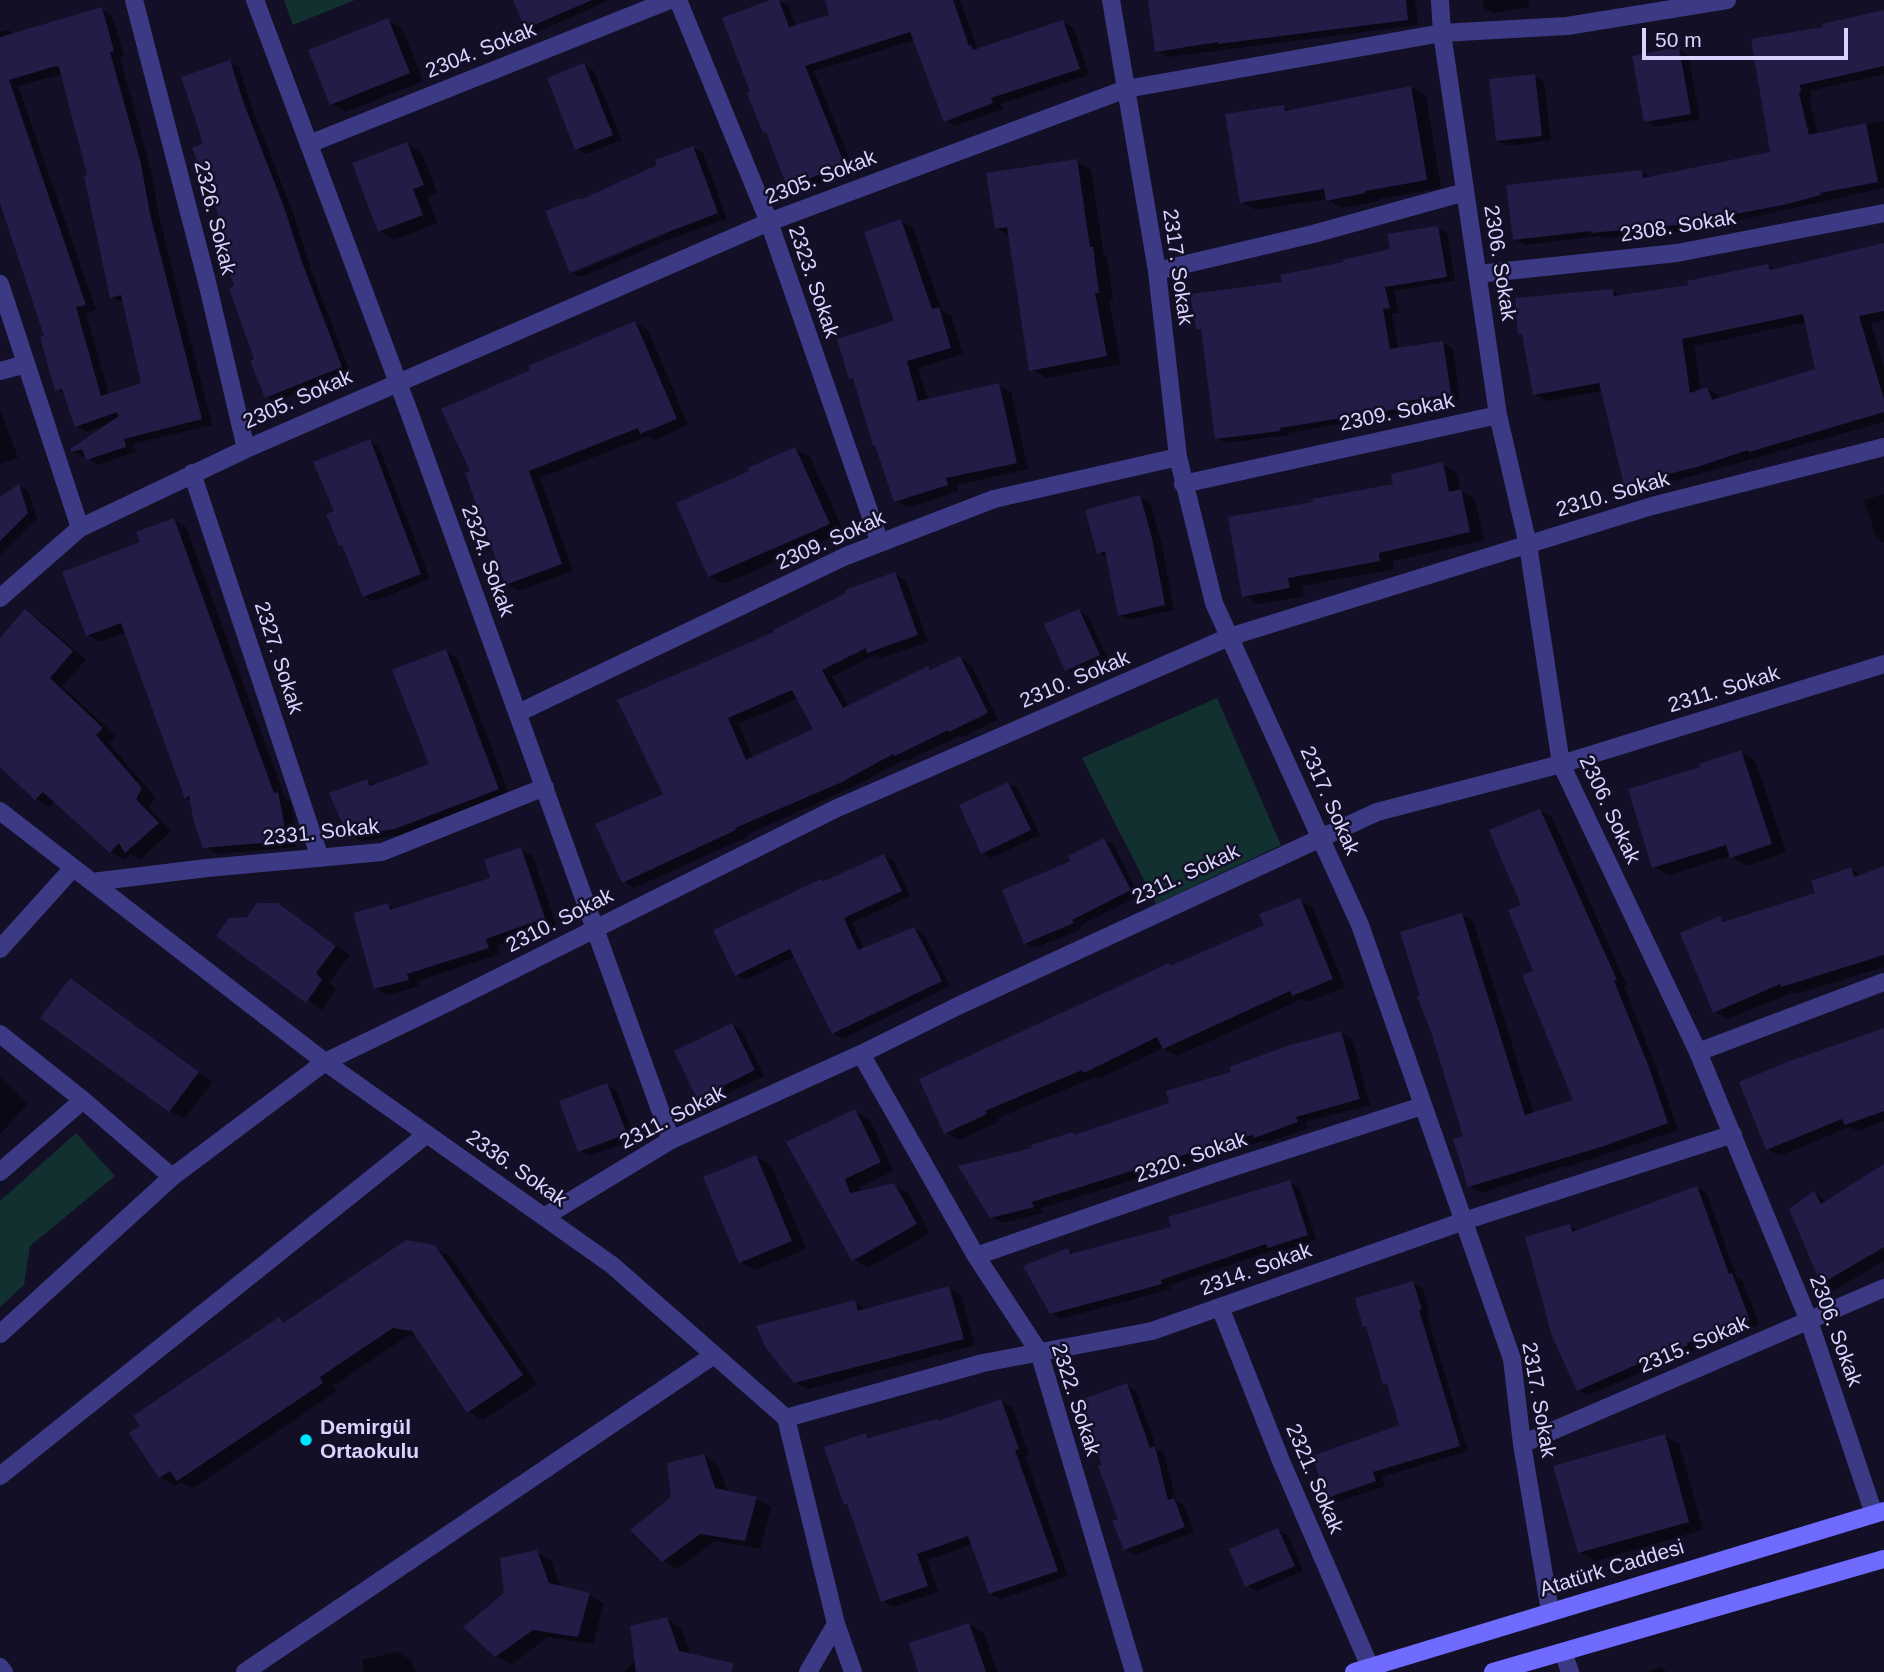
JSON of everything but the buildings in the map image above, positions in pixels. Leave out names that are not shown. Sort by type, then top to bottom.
[{"type":"main road","name":"Atatürk Caddesi","points":[[1362,1670],[1879,1512]]},
{"type":"main road","points":[[1493,1672],[1884,1559]]},
{"type":"street","name":"2326. Sokak","points":[[134,0],[207,282],[246,449]]},
{"type":"street","name":"2324. Sokak","points":[[256,0],[398,381],[671,1140]]},
{"type":"street","name":"2304. Sokak","points":[[309,144],[670,0]]},
{"type":"street","name":"2323. Sokak","points":[[678,0],[769,222],[880,543]]},
{"type":"street","name":"2317. Sokak","points":[[1111,0],[1157,271],[1178,457],[1214,603],[1360,925],[1512,1359],[1522,1444],[1550,1611]]},
{"type":"street","name":"2306. Sokak","points":[[1440,0],[1441,33],[1498,415],[1528,545],[1561,764],[1698,1052],[1810,1321],[1879,1512]]},
{"type":"street","name":"2305. Sokak","points":[[0,598],[80,528],[192,473],[398,381],[769,222],[1126,89],[1441,33],[1567,26],[1727,0]]},
{"type":"street","points":[[1157,271],[1313,234],[1465,192]]},
{"type":"street","name":"2308. Sokak","points":[[1478,274],[1677,253],[1884,212]]},
{"type":"street","points":[[0,284],[80,528]]},
{"type":"street","points":[[0,371],[26,364]]},
{"type":"street","name":"2309. Sokak","points":[[1183,484],[1498,415]]},
{"type":"street","name":"2310. Sokak","points":[[0,1334],[172,1177],[325,1062],[835,808],[1229,637],[1652,506],[1884,447]]},
{"type":"street","name":"2309. Sokak","points":[[518,713],[846,556],[995,499],[1178,457]]},
{"type":"street","name":"2327. Sokak","points":[[192,473],[320,858]]},
{"type":"street","name":"2311. Sokak","points":[[544,1217],[671,1140],[1377,812],[1561,764],[1884,664]]},
{"type":"street","name":"2331. Sokak","points":[[92,882],[207,867],[382,852],[545,787]]},
{"type":"street","name":"2336. Sokak","points":[[0,811],[325,1062],[612,1265],[786,1418]]},
{"type":"street","points":[[0,949],[73,868]]},
{"type":"street","points":[[1698,1052],[1884,982]]},
{"type":"street","points":[[0,1034],[83,1100],[172,1177]]},
{"type":"street","name":"2322. Sokak","points":[[860,1054],[976,1256],[1039,1352],[1134,1672]]},
{"type":"street","points":[[0,1172],[83,1100]]},
{"type":"street","name":"2320. Sokak","points":[[976,1256],[1215,1173],[1422,1106]]},
{"type":"street","points":[[0,1476],[427,1134]]},
{"type":"street","name":"2314. Sokak","points":[[786,1418],[983,1363],[1152,1331],[1464,1221],[1732,1134]]},
{"type":"street","name":"2315. Sokak","points":[[1522,1444],[1884,1288]]},
{"type":"street","name":"2321. Sokak","points":[[1220,1307],[1362,1670]]},
{"type":"street","points":[[246,1672],[714,1355]]},
{"type":"street","points":[[786,1418],[836,1624],[853,1672]]},
{"type":"street","points":[[808,1672],[836,1624]]},
{"type":"street","points":[[1563,1652],[1570,1672]]},
{"type":"street","points":[[0,1667],[4,1672]]},
{"type":"green space","points":[[284,0],[355,0],[293,25]]},
{"type":"green space","points":[[1217,698],[1281,845],[1156,904],[1082,758]]},
{"type":"green space","points":[[76,1133],[115,1176],[30,1246],[24,1285],[0,1307],[0,1201]]},
{"type":"place","name":"Demirgül Ortaokulu","points":[[306,1440]]}]
